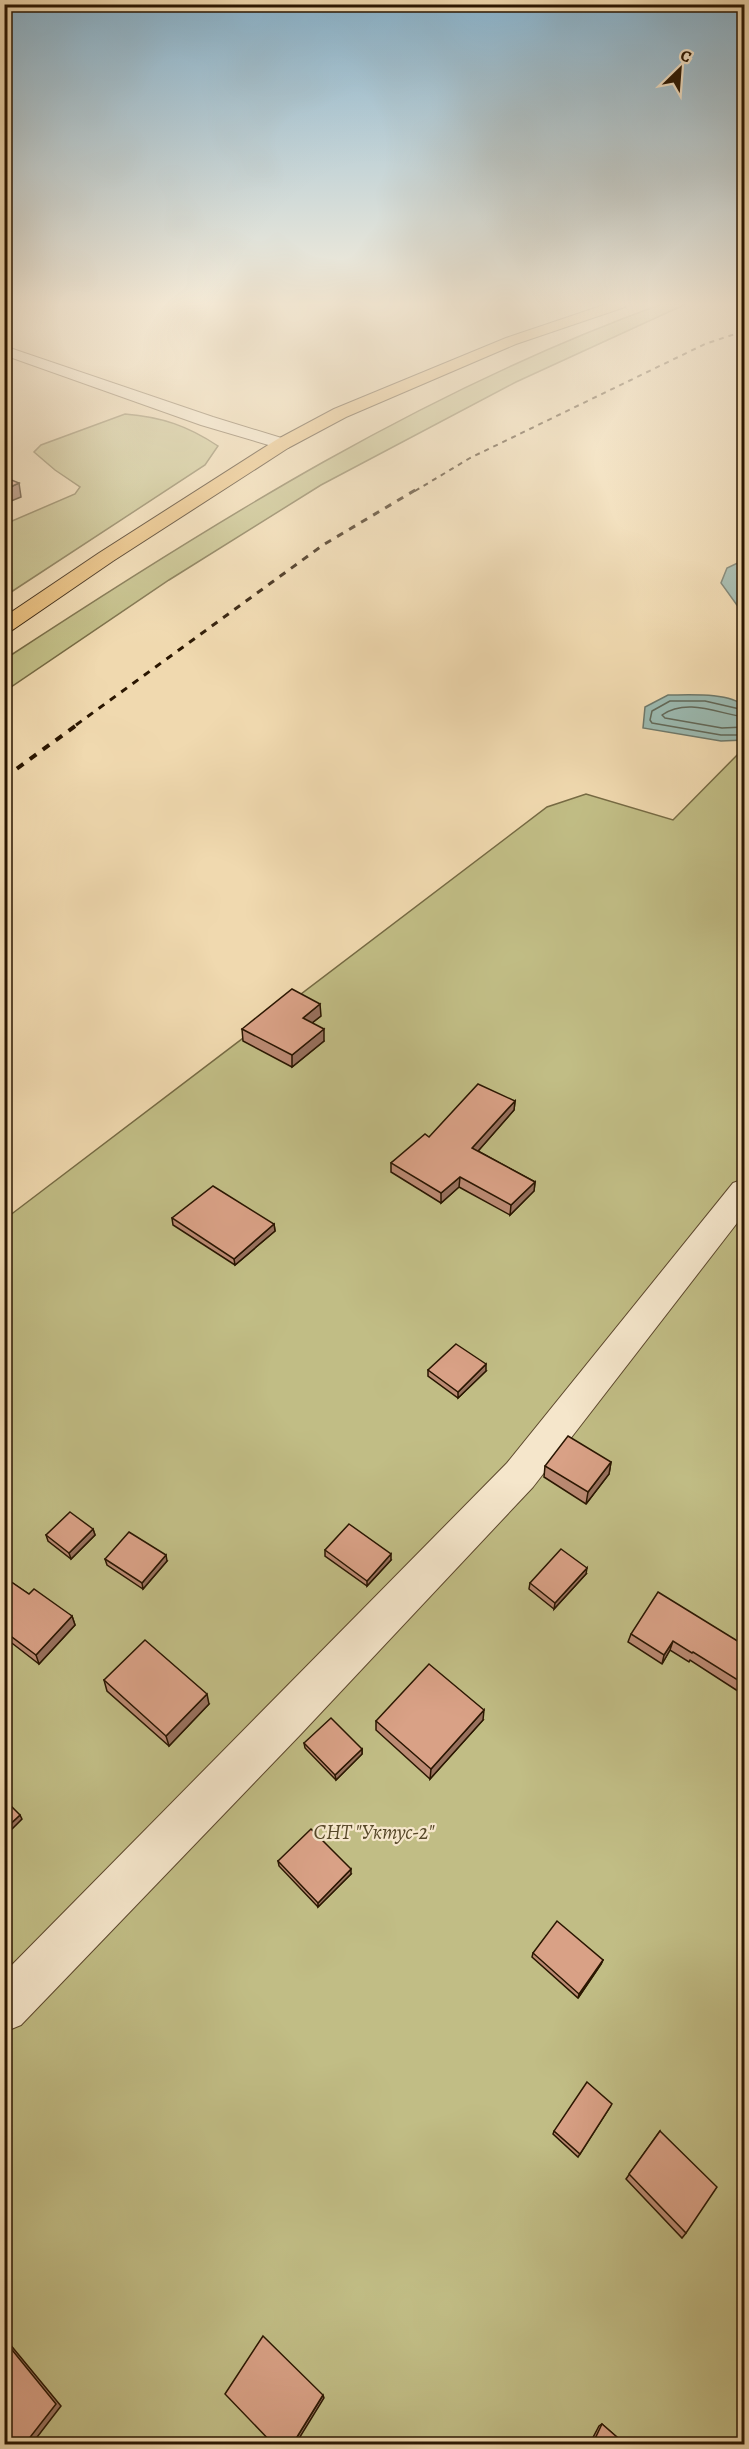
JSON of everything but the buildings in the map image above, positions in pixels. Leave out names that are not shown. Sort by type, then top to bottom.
[{"type":"main road","points":[[4,627],[106,557],[282,444],[331,418]]},
{"type":"street","points":[[199,418],[282,444]]},
{"type":"street","points":[[4,2008],[520,1475],[744,1191]]},
{"type":"green space","points":[[113,418],[155,418],[196,433],[218,446],[205,465],[5,596],[5,524],[75,494],[80,487],[34,452],[41,445]]},
{"type":"green space","points":[[405,418],[447,418],[321,485],[169,580],[5,691],[5,659],[242,509]]},
{"type":"green space","name":"СНТ \"Уктус-2\"","points":[[744,748],[744,2444],[5,2444],[5,1219],[547,807],[586,794],[673,820]]},
{"type":"water","points":[[744,560],[744,615],[721,583],[727,568]]},
{"type":"water","points":[[668,695],[719,696],[729,698],[744,706],[744,740],[721,741],[643,728],[645,707]]},
{"type":"railway","points":[[415,491],[470,458],[552,418]]},
{"type":"railway","points":[[76,725],[323,545],[417,489]]},
{"type":"railway","points":[[4,778],[78,724]]}]
